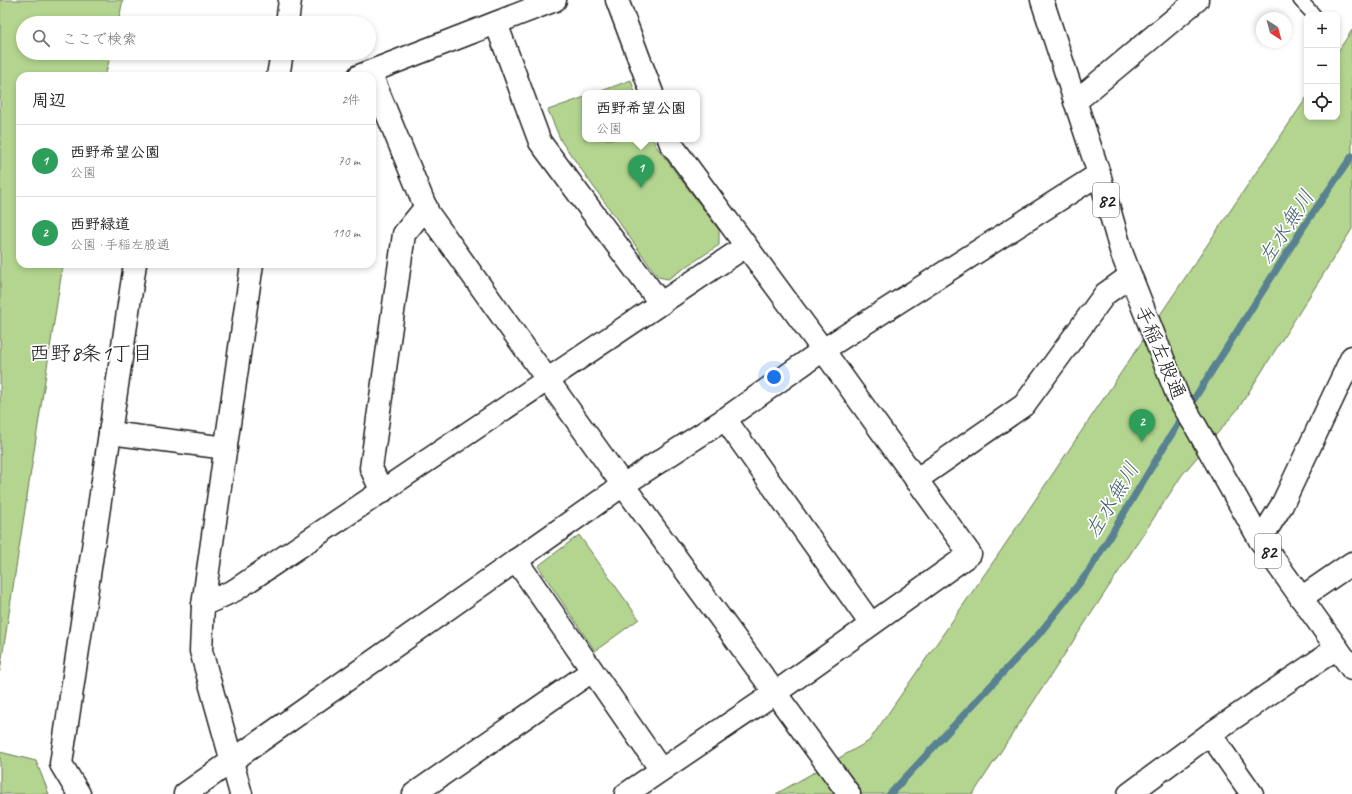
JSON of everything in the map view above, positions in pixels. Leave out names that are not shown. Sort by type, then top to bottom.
[{"type":"street","points":[[287,16],[290,0]]},
{"type":"street","points":[[375,72],[555,0]]},
{"type":"street","points":[[617,0],[651,90]]},
{"type":"street","name":"手稲左股通","points":[[1042,0],[1099,174],[1122,254],[1178,397],[1260,540],[1352,669]]},
{"type":"street","points":[[1075,102],[1197,0]]},
{"type":"street","points":[[496,23],[540,142],[661,304]]},
{"type":"street","points":[[279,72],[281,60]]},
{"type":"street","points":[[376,93],[428,213],[623,485],[848,794]]},
{"type":"street","points":[[626,794],[775,693],[970,554],[670,142]]},
{"type":"street","points":[[185,794],[623,485],[725,419],[823,350],[1099,174]]},
{"type":"street","points":[[382,492],[372,468],[404,234],[426,207]]},
{"type":"street","points":[[203,605],[236,590],[746,246]]},
{"type":"street","points":[[79,794],[61,764],[134,268]]},
{"type":"street","points":[[241,794],[201,651],[203,605],[251,268]]},
{"type":"street","points":[[916,480],[1024,405],[1105,294],[1130,276]]},
{"type":"street","points":[[1260,540],[1282,505],[1352,357]]},
{"type":"street","points":[[725,419],[871,624]]},
{"type":"street","points":[[110,433],[226,448]]},
{"type":"street","points":[[516,560],[661,770]]},
{"type":"street","points":[[1301,598],[1352,563]]},
{"type":"street","points":[[1129,794],[1210,734],[1337,648]]},
{"type":"street","points":[[414,794],[592,671]]},
{"type":"street","points":[[1210,734],[1252,794]]},
{"type":"lane","points":[[1300,0],[1311,12]]},
{"type":"green space","points":[[0,0],[123,0],[120,16],[16,16],[16,60],[109,60],[106,72],[16,72],[16,268],[62,268],[0,671]]},
{"type":"green space","points":[[1352,30],[1352,229],[1238,409],[1182,475],[973,794],[776,794],[869,741],[1000,552],[1304,101],[1304,120],[1340,120],[1340,48]]},
{"type":"green space","points":[[631,80],[634,90],[604,90]]},
{"type":"green space","points":[[582,98],[582,142],[654,142],[719,230],[719,245],[668,279],[658,277],[561,141],[548,110]]},
{"type":"green space","points":[[579,535],[639,619],[595,651],[538,566]]},
{"type":"green space","points":[[0,752],[36,761],[49,794],[0,794]]},
{"type":"waterway","name":"左水無川","points":[[890,794],[1039,634],[1089,571],[1168,440],[1306,223],[1352,156]]},
{"type":"place","name":"西野希望公園","points":[[641,188]]},
{"type":"place","name":"西野緑道","points":[[1142,442]]},
{"type":"district","name":"西野8条1丁目","points":[[91,353]]}]
